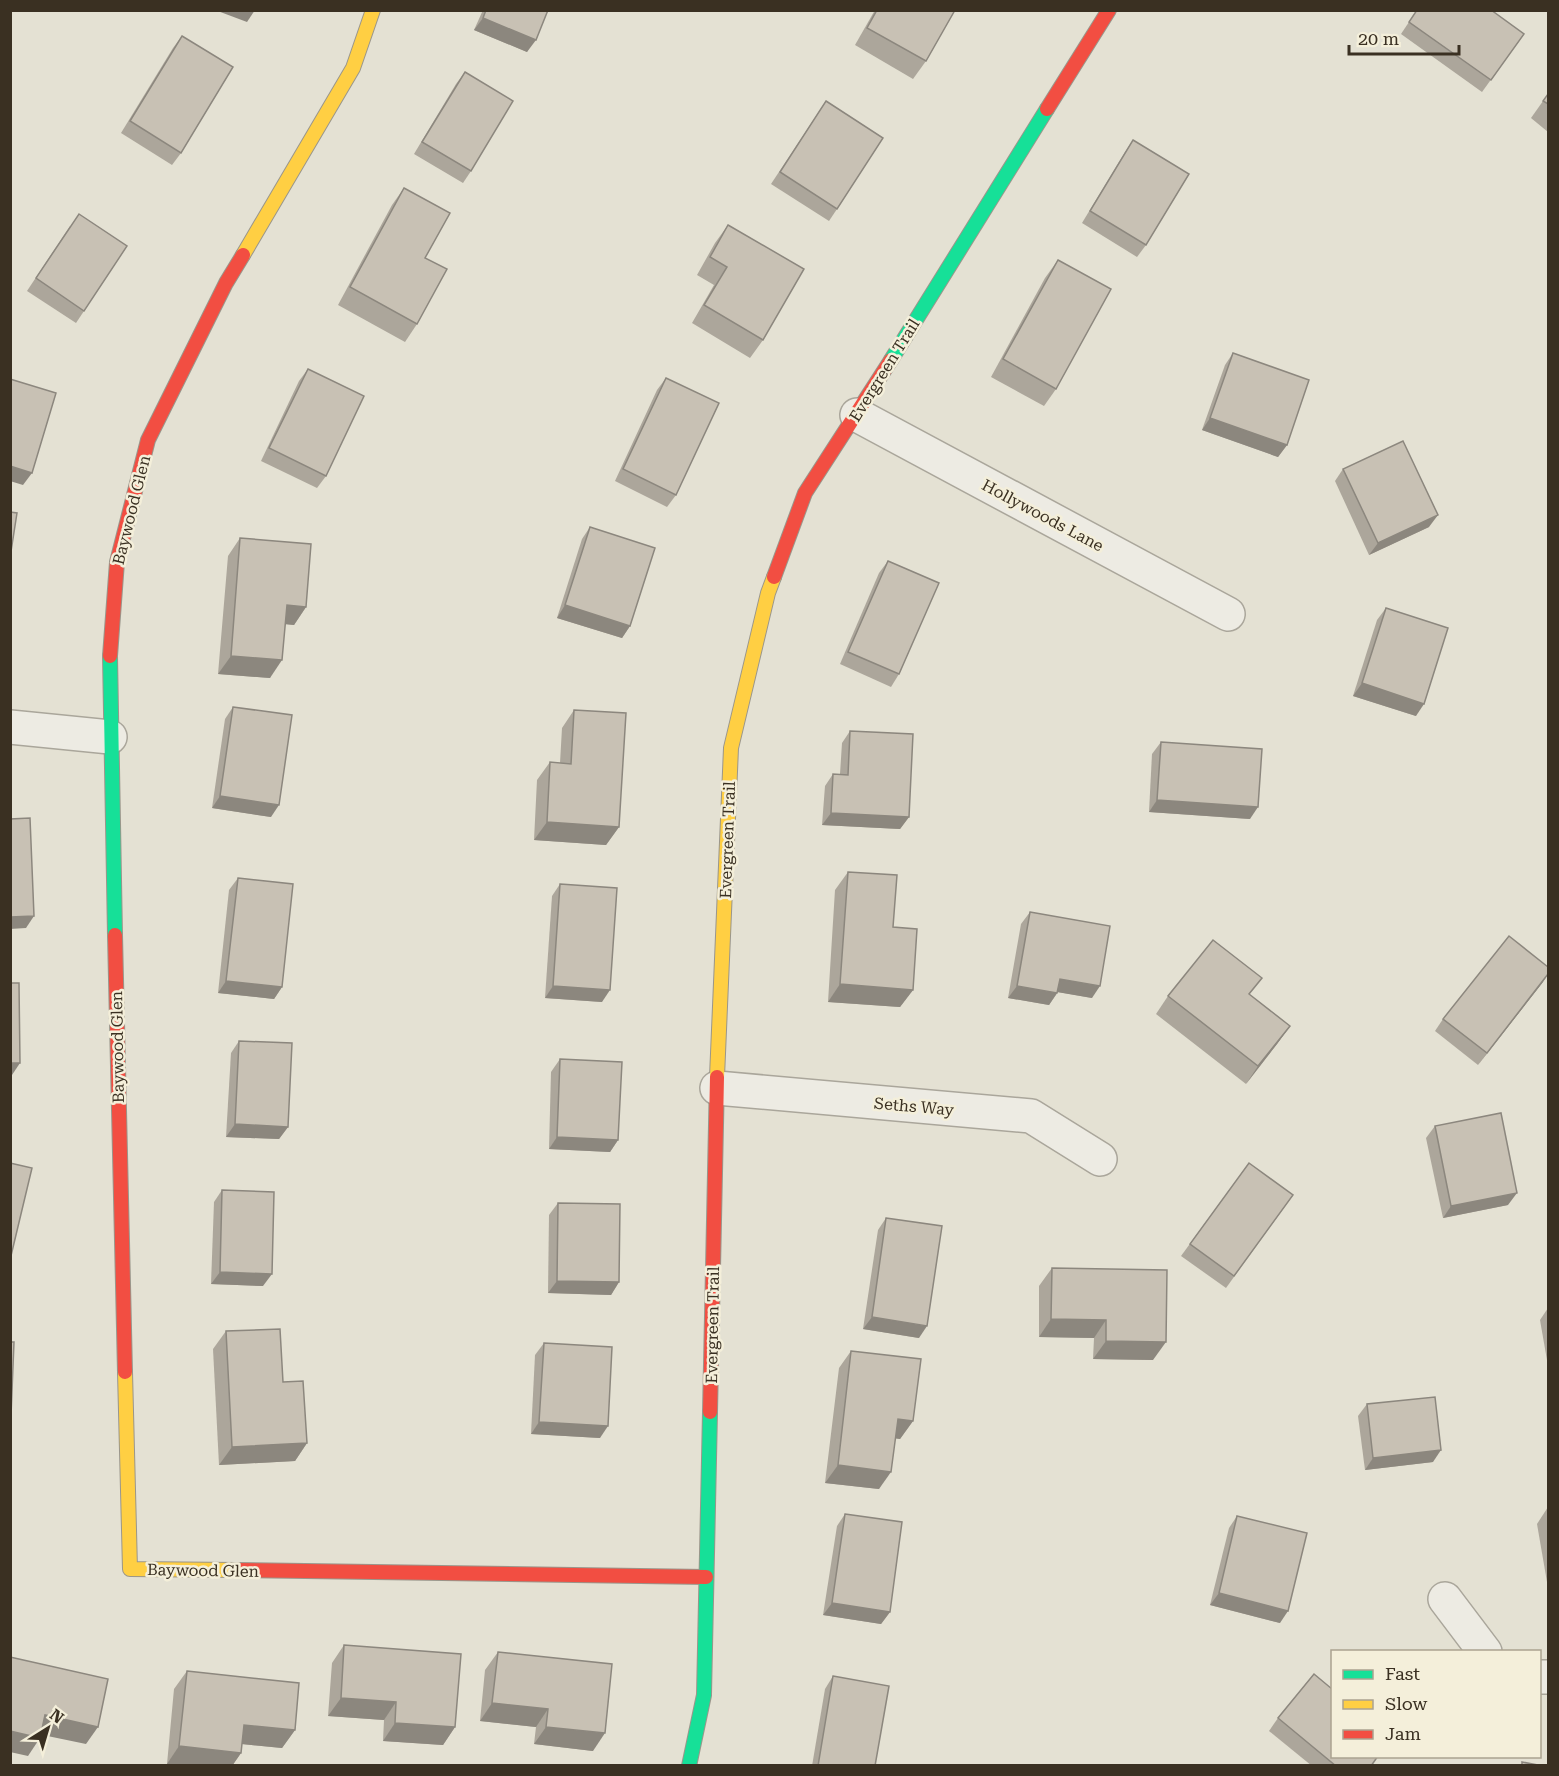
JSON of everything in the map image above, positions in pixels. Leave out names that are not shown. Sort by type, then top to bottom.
[{"type":"street","name":"Baywood Glen","points":[[373,10],[353,68],[226,283],[148,440],[117,562],[110,646],[110,737],[130,1569],[706,1576]]},
{"type":"street","name":"Evergreen Trail","points":[[689,1766],[704,1695],[717,1088],[731,748],[768,593],[805,493],[857,415],[1109,10]]},
{"type":"street","name":"Hollywoods Lane","points":[[857,415],[1228,614]]},
{"type":"street","points":[[10,727],[110,737]]},
{"type":"street","name":"Seths Way","points":[[717,1088],[1031,1116],[1100,1159]]},
{"type":"street","points":[[1445,1599],[1483,1650]]},
{"type":"building","points":[[486,10],[548,10],[536,40],[483,18]]},
{"type":"building","points":[[877,10],[955,10],[926,61],[867,28]]},
{"type":"building","points":[[1417,10],[1491,10],[1524,34],[1491,80],[1409,22]]},
{"type":"building","points":[[182,36],[233,67],[181,153],[130,121]]},
{"type":"building","points":[[465,72],[513,101],[471,171],[422,142]]},
{"type":"building","points":[[1548,94],[1548,104],[1543,101]]},
{"type":"building","points":[[826,101],[883,138],[837,209],[780,172]]},
{"type":"building","points":[[1133,140],[1189,174],[1146,245],[1090,211]]},
{"type":"building","points":[[404,188],[450,213],[425,258],[447,269],[417,324],[350,287]]},
{"type":"building","points":[[79,214],[127,246],[84,311],[36,278]]},
{"type":"building","points":[[728,225],[804,269],[763,340],[704,305],[727,267],[710,257]]},
{"type":"building","points":[[1058,260],[1111,289],[1056,389],[1003,359]]},
{"type":"building","points":[[1233,353],[1309,380],[1287,445],[1210,418]]},
{"type":"building","points":[[308,369],[364,396],[326,476],[269,448]]},
{"type":"building","points":[[666,378],[719,403],[676,495],[623,469]]},
{"type":"building","points":[[10,379],[56,393],[32,473],[10,466]]},
{"type":"building","points":[[1403,441],[1438,515],[1378,543],[1343,469]]},
{"type":"building","points":[[10,512],[17,513],[10,558]]},
{"type":"building","points":[[590,527],[655,548],[630,626],[565,605]]},
{"type":"building","points":[[240,538],[311,544],[306,607],[287,605],[282,660],[231,656]]},
{"type":"building","points":[[888,561],[939,583],[899,674],[848,652]]},
{"type":"building","points":[[1386,608],[1448,628],[1424,704],[1362,683]]},
{"type":"building","points":[[233,707],[292,715],[279,805],[220,796]]},
{"type":"building","points":[[574,710],[626,713],[619,827],[547,822],[550,762],[571,764]]},
{"type":"building","points":[[850,731],[913,734],[909,817],[831,813],[833,774],[848,775]]},
{"type":"building","points":[[1161,742],[1262,749],[1258,807],[1157,800]]},
{"type":"building","points":[[30,818],[34,916],[10,917],[10,819]]},
{"type":"building","points":[[848,872],[897,875],[893,927],[917,929],[913,990],[840,984]]},
{"type":"building","points":[[238,878],[293,884],[282,987],[226,981]]},
{"type":"building","points":[[560,884],[617,888],[610,990],[553,986]]},
{"type":"building","points":[[1030,912],[1110,926],[1100,986],[1060,979],[1057,993],[1017,986]]},
{"type":"building","points":[[1509,936],[1548,967],[1548,974],[1487,1053],[1443,1019]]},
{"type":"building","points":[[1213,940],[1262,978],[1249,994],[1290,1026],[1258,1066],[1168,996]]},
{"type":"building","points":[[10,983],[19,983],[20,1063],[10,1063]]},
{"type":"building","points":[[239,1041],[292,1043],[288,1127],[235,1124]]},
{"type":"building","points":[[560,1059],[622,1062],[618,1140],[557,1137]]},
{"type":"building","points":[[1501,1113],[1517,1193],[1451,1206],[1435,1126]]},
{"type":"building","points":[[10,1163],[32,1168],[10,1260]]},
{"type":"building","points":[[1249,1163],[1293,1195],[1234,1276],[1190,1244]]},
{"type":"building","points":[[222,1190],[274,1192],[272,1274],[220,1272]]},
{"type":"building","points":[[558,1203],[620,1204],[619,1282],[557,1281]]},
{"type":"building","points":[[886,1218],[942,1226],[927,1326],[872,1317]]},
{"type":"building","points":[[1052,1268],[1167,1270],[1166,1342],[1106,1341],[1106,1320],[1051,1319]]},
{"type":"building","points":[[280,1329],[283,1382],[303,1381],[307,1443],[232,1447],[226,1331]]},
{"type":"building","points":[[10,1342],[14,1342],[10,1440]]},
{"type":"building","points":[[544,1343],[612,1347],[608,1426],[539,1422]]},
{"type":"building","points":[[851,1351],[921,1359],[913,1421],[898,1419],[891,1472],[838,1465]]},
{"type":"building","points":[[1435,1397],[1441,1450],[1373,1458],[1367,1404]]},
{"type":"building","points":[[845,1514],[902,1522],[890,1612],[832,1603]]},
{"type":"building","points":[[1237,1516],[1307,1533],[1288,1611],[1219,1593]]},
{"type":"building","points":[[344,1645],[461,1654],[455,1727],[395,1723],[396,1702],[341,1698]]},
{"type":"building","points":[[498,1652],[612,1664],[605,1733],[546,1727],[548,1709],[492,1703]]},
{"type":"building","points":[[10,1657],[108,1679],[98,1727],[45,1715],[40,1738],[10,1731]]},
{"type":"building","points":[[187,1671],[299,1683],[295,1730],[244,1725],[241,1753],[179,1746]]},
{"type":"building","points":[[1314,1674],[1331,1688],[1331,1758],[1377,1758],[1371,1766],[1336,1766],[1278,1718]]},
{"type":"building","points":[[833,1676],[889,1686],[875,1766],[818,1766]]},
{"type":"building","points":[[1522,1762],[1543,1766],[1522,1766]]},
{"type":"traffic: fast","points":[[891,360],[1047,109]]},
{"type":"traffic: fast","points":[[110,656],[115,935]]},
{"type":"traffic: fast","points":[[689,1766],[704,1695],[710,1412]]},
{"type":"traffic: slow","points":[[243,255],[353,68],[373,10]]},
{"type":"traffic: slow","points":[[717,1077],[731,748],[768,593],[774,577]]},
{"type":"traffic: slow","points":[[125,1372],[130,1569],[236,1570]]},
{"type":"traffic: jam","points":[[1047,109],[1109,10]]},
{"type":"traffic: jam","points":[[110,656],[117,562],[148,440],[226,283],[243,255]]},
{"type":"traffic: jam","points":[[774,577],[805,493],[891,360]]},
{"type":"traffic: jam","points":[[115,935],[125,1372]]},
{"type":"traffic: jam","points":[[710,1412],[717,1077]]},
{"type":"traffic: jam","points":[[236,1570],[706,1577]]}]
